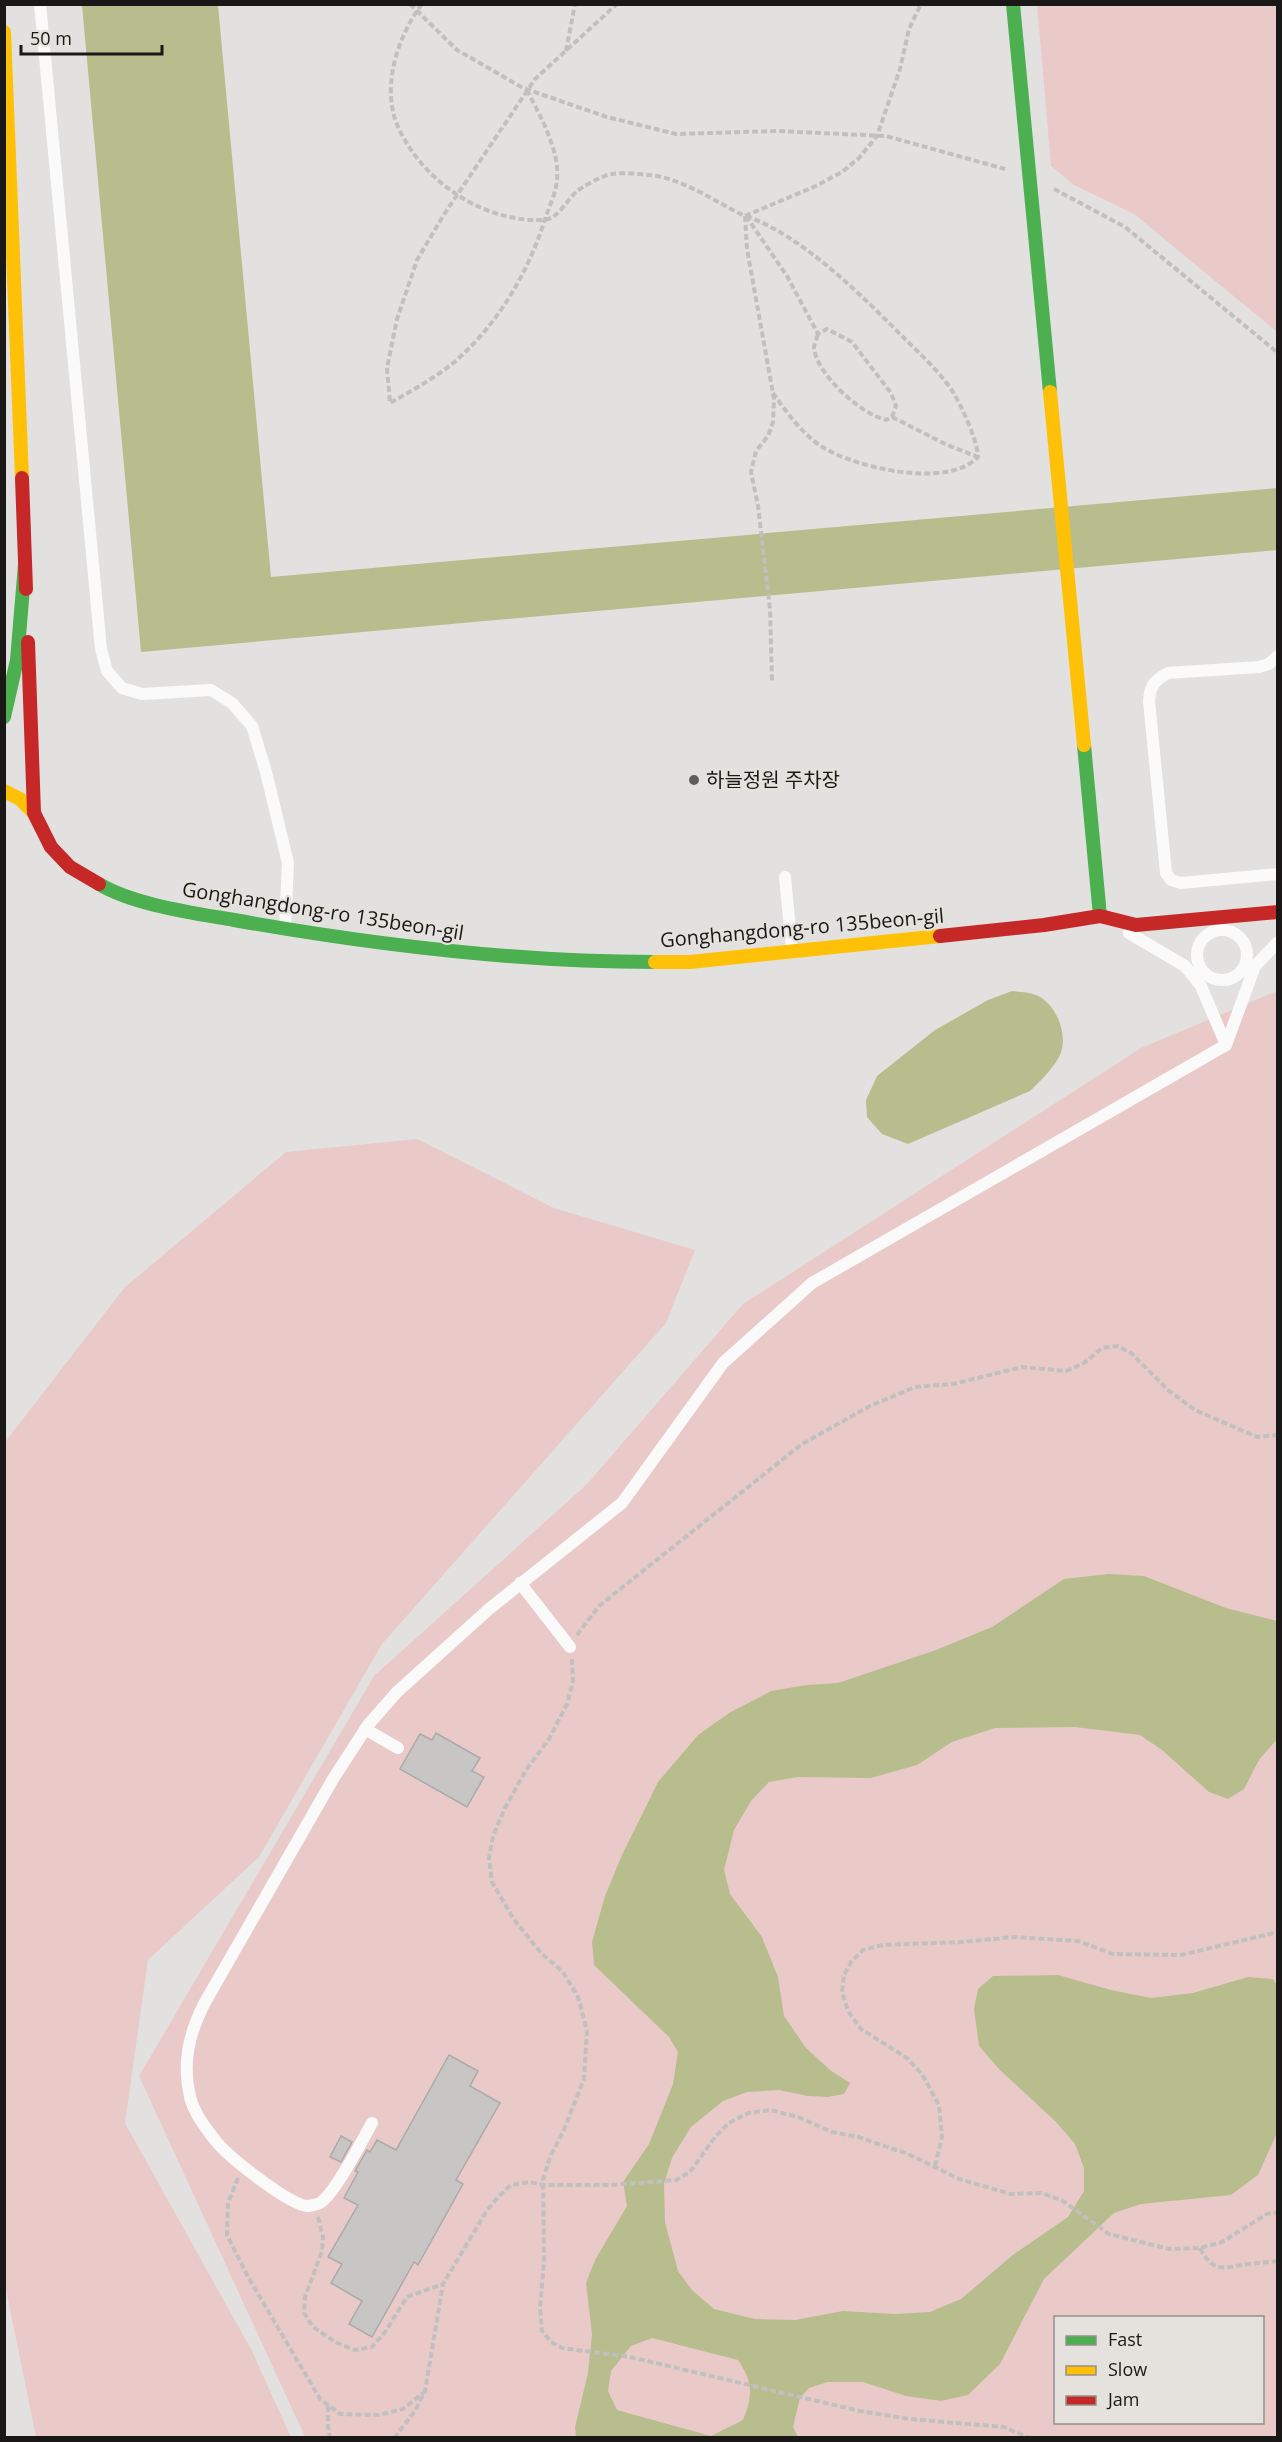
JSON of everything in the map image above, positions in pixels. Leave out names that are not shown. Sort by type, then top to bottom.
[{"type":"main road","points":[[1013,4],[1071,592],[1100,916]]},
{"type":"main road","name":"Gonghangdong-ro 135beon-gil","points":[[4,32],[34,813],[51,847],[70,867],[112,892],[185,911],[285,929],[487,956],[582,962],[690,962],[1044,925],[1100,916],[1136,925],[1218,924],[1278,912]]},
{"type":"main road","points":[[4,717],[16,673],[25,564]]},
{"type":"main road","points":[[4,791],[20,799],[34,813]]},
{"type":"lane","points":[[40,4],[101,648],[107,671],[122,688],[142,694],[211,690],[232,703],[252,726],[288,863],[285,929]]},
{"type":"lane","points":[[1278,656],[1269,664],[1259,667],[1168,673],[1156,680],[1150,688],[1149,701],[1166,873],[1171,880],[1181,883],[1278,874]]},
{"type":"lane","points":[[784,877],[792,951]]},
{"type":"lane","points":[[1100,916],[1185,966],[1222,981],[1238,975],[1278,942]]},
{"type":"lane","points":[[372,2122],[330,2192],[320,2204],[307,2206],[292,2200],[243,2167],[216,2142],[198,2116],[190,2097],[187,2078],[188,2040],[204,2004],[333,1779],[365,1729],[397,1692],[520,1583],[622,1503],[723,1363],[812,1283],[1226,1045],[1251,964],[1241,939],[1218,924],[1199,945],[1197,972],[1226,1045]]},
{"type":"lane","points":[[520,1583],[570,1647]]},
{"type":"lane","points":[[365,1729],[398,1748]]},
{"type":"path","points":[[410,4],[457,50],[527,90],[607,117],[676,134],[778,131],[878,136],[1029,176],[1125,227],[1278,352]]},
{"type":"path","points":[[422,4],[402,37],[394,71],[393,105],[398,128],[415,156],[436,180],[488,211],[519,219],[545,220],[558,214],[577,191],[611,174],[652,175],[683,184],[745,216],[764,222],[812,254],[879,313],[931,365],[952,390],[978,446],[978,457],[972,463],[925,474],[879,469],[843,457],[823,447],[794,420],[773,393]]},
{"type":"path","points":[[566,51],[575,4]]},
{"type":"path","points":[[527,90],[552,143],[557,180],[538,243],[509,299],[482,332],[453,363],[390,403],[387,368],[400,309],[417,260],[527,90],[617,4]]},
{"type":"path","points":[[745,216],[842,172],[859,158],[878,136],[900,69],[909,29],[921,4]]},
{"type":"path","points":[[745,216],[787,276],[818,334]]},
{"type":"path","points":[[745,216],[747,249],[773,393],[772,422],[768,436],[756,451],[751,472],[758,506],[770,609],[772,681]]},
{"type":"path","points":[[827,329],[852,342],[891,393],[896,406],[892,417],[886,420],[876,418],[842,392],[819,362],[814,346],[818,334],[827,329]]},
{"type":"path","points":[[892,417],[936,440],[978,457]]},
{"type":"path","points":[[1029,2438],[1004,2427],[910,2420],[860,2411],[630,2357],[575,2351],[551,2342],[542,2331],[540,2307],[544,2263],[543,2186],[550,2157],[563,2132],[584,2079],[587,2031],[578,1997],[564,1972],[541,1953],[513,1918],[492,1882],[489,1858],[493,1836],[526,1770],[549,1738],[567,1704],[573,1682],[570,1647],[599,1606],[802,1444],[870,1406],[915,1387],[954,1384],[1023,1366],[1066,1371],[1084,1363],[1102,1348],[1117,1346],[1131,1353],[1168,1390],[1195,1410],[1257,1437],[1278,1435]]},
{"type":"path","points":[[935,2166],[942,2137],[939,2105],[922,2074],[907,2058],[861,2029],[848,2011],[842,1992],[844,1975],[851,1962],[863,1950],[882,1945],[962,1942],[1014,1937],[1078,1941],[1113,1954],[1181,1955],[1278,1932]]},
{"type":"path","points":[[394,2438],[415,2411],[426,2391],[443,2284],[486,2212],[511,2185],[528,2182],[543,2186],[611,2185],[676,2180],[690,2172],[715,2136],[729,2123],[748,2113],[770,2110],[798,2117],[832,2132],[858,2137],[888,2147],[935,2166],[959,2179],[1011,2194],[1042,2193],[1062,2201],[1109,2234],[1169,2249],[1200,2248],[1222,2242],[1267,2214],[1278,2212]]},
{"type":"path","points":[[243,2167],[228,2203],[227,2235],[247,2276],[320,2399],[340,2414],[379,2415],[403,2409],[426,2391]]},
{"type":"path","points":[[313,2205],[323,2237],[322,2251],[305,2297],[304,2313],[313,2327],[337,2343],[355,2350],[372,2347],[386,2332],[407,2297],[443,2284]]},
{"type":"path","points":[[1200,2248],[1207,2261],[1218,2268],[1230,2269],[1278,2261]]},
{"type":"path","points":[[328,2405],[330,2438]]},
{"type":"shaded area","points":[[82,5],[218,5],[271,577],[1277,488],[1277,550],[141,652]]},
{"type":"shaded area","points":[[1037,5],[1277,5],[1277,332],[1134,214],[1074,185],[1051,166]]},
{"type":"shaded area","points":[[1012,991],[1033,994],[1043,999],[1059,1020],[1063,1038],[1062,1047],[1060,1055],[1046,1074],[1030,1091],[908,1144],[882,1134],[867,1117],[866,1100],[877,1076],[935,1030],[988,1000]]},
{"type":"shaded area","points":[[1277,991],[1277,2437],[305,2437],[139,2076],[374,1676],[587,1484],[743,1304],[1141,1048]]},
{"type":"shaded area","points":[[417,1139],[554,1208],[695,1250],[666,1323],[382,1644],[259,1857],[148,1960],[125,2123],[252,2351],[291,2437],[36,2437],[4,2280],[5,1442],[125,1287],[286,1152]]},
{"type":"shaded area","points":[[1109,1574],[1144,1576],[1226,1608],[1277,1621],[1277,1739],[1259,1760],[1244,1789],[1228,1799],[1209,1792],[1162,1750],[1140,1735],[1075,1727],[995,1728],[952,1742],[917,1765],[871,1778],[798,1777],[769,1782],[751,1801],[734,1830],[724,1870],[730,1894],[762,1937],[778,1977],[784,2016],[806,2048],[830,2070],[850,2083],[844,2094],[828,2097],[808,2096],[779,2090],[747,2092],[723,2101],[691,2127],[672,2158],[664,2184],[665,2222],[678,2271],[692,2290],[714,2309],[755,2319],[795,2320],[843,2311],[895,2314],[930,2312],[961,2299],[1014,2254],[1068,2217],[1084,2191],[1084,2168],[1075,2144],[1056,2122],[999,2069],[979,2046],[974,2009],[978,1989],[993,1976],[1058,1975],[1111,1990],[1151,1998],[1193,1993],[1248,1977],[1273,1979],[1278,1987],[1277,2133],[1258,2175],[1231,2195],[1141,2204],[1114,2213],[1044,2279],[1000,2364],[968,2395],[941,2401],[906,2396],[863,2382],[828,2382],[809,2388],[800,2398],[793,2427],[798,2437],[576,2437],[575,2427],[588,2373],[592,2334],[586,2283],[595,2260],[627,2206],[623,2182],[649,2144],[673,2084],[678,2052],[669,2037],[594,1965],[592,1942],[605,1896],[622,1855],[658,1782],[698,1735],[729,1713],[771,1691],[838,1683],[936,1650],[992,1627],[1064,1579]],"holes":[[[652,2338],[738,2360],[747,2375],[750,2389],[743,2420],[711,2436],[617,2410],[608,2391],[611,2371],[631,2346]]]},
{"type":"building","points":[[436,1733],[480,1758],[472,1771],[484,1777],[467,1807],[400,1769],[420,1734],[432,1740]]},
{"type":"building","points":[[449,2055],[478,2071],[470,2086],[500,2103],[456,2180],[463,2184],[418,2265],[414,2262],[372,2337],[349,2324],[362,2301],[331,2283],[342,2264],[328,2257],[358,2205],[344,2198],[358,2172],[355,2171],[367,2150],[370,2152],[377,2140],[396,2150]]},
{"type":"building","points":[[341,2136],[352,2142],[341,2162],[330,2157]]},
{"type":"traffic: fast","points":[[1013,4],[1050,392]]},
{"type":"traffic: fast","points":[[4,717],[17,660],[25,564]]},
{"type":"traffic: fast","points":[[1084,745],[1100,916]]},
{"type":"traffic: fast","points":[[99,884],[129,898],[165,907],[339,937],[497,955],[655,962]]},
{"type":"traffic: slow","points":[[4,32],[22,478]]},
{"type":"traffic: slow","points":[[1050,392],[1084,745]]},
{"type":"traffic: slow","points":[[4,791],[20,799],[34,813]]},
{"type":"traffic: slow","points":[[655,962],[690,962],[940,936]]},
{"type":"traffic: jam","points":[[22,478],[26,589]]},
{"type":"traffic: jam","points":[[28,642],[34,813],[51,847],[70,867],[99,884]]},
{"type":"traffic: jam","points":[[940,936],[1044,925],[1100,916],[1136,925],[1278,912]]},
{"type":"place","name":"하늘정원 주차장","points":[[694,780]]}]
